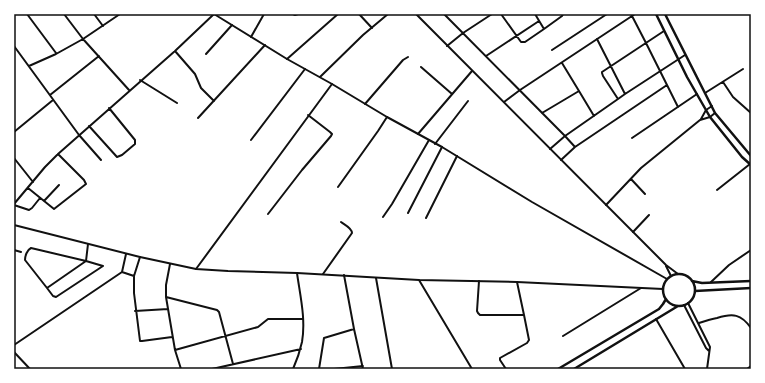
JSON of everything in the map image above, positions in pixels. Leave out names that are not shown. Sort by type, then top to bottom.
[{"type":"main road","points":[[656,14],[678,59],[710,117],[742,157],[751,165]]},
{"type":"main road","points":[[665,14],[715,113],[750,154]]},
{"type":"main road","points":[[574,369],[678,306],[684,305],[691,301],[695,291],[692,281],[688,277],[678,274],[671,276],[667,280],[663,289],[666,299],[673,305],[678,306]]},
{"type":"main road","points":[[692,281],[702,283],[751,281]]},
{"type":"main road","points":[[695,291],[751,288]]},
{"type":"main road","points":[[558,369],[659,309],[666,299]]},
{"type":"street","points":[[27,14],[56,54]]},
{"type":"street","points":[[64,14],[83,39],[129,90]]},
{"type":"street","points":[[94,14],[103,26]]},
{"type":"street","points":[[29,66],[56,54],[83,39],[120,14]]},
{"type":"street","points":[[40,198],[29,210],[14,205],[45,167],[58,154],[140,80],[175,51],[214,14],[287,59],[442,147],[532,202],[667,280]]},
{"type":"street","points":[[251,36],[264,14]]},
{"type":"street","points":[[293,14],[298,14]]},
{"type":"street","points":[[287,59],[338,14]]},
{"type":"street","points":[[359,14],[372,28]]},
{"type":"street","points":[[320,77],[388,14]]},
{"type":"street","points":[[416,14],[666,265],[678,274]]},
{"type":"street","points":[[444,14],[576,147]]},
{"type":"street","points":[[447,46],[463,33],[492,14]]},
{"type":"street","points":[[501,14],[516,36],[523,42],[564,14]]},
{"type":"street","points":[[535,14],[544,29]]},
{"type":"street","points":[[552,50],[607,14]]},
{"type":"street","points":[[504,102],[561,62],[633,15],[678,107]]},
{"type":"street","points":[[486,56],[539,21]]},
{"type":"street","points":[[206,54],[232,25]]},
{"type":"street","points":[[618,99],[602,72],[664,30]]},
{"type":"street","points":[[597,39],[625,94]]},
{"type":"street","points":[[198,118],[265,45]]},
{"type":"street","points":[[14,46],[79,135],[101,160]]},
{"type":"street","points":[[175,51],[195,74],[201,88],[214,101]]},
{"type":"street","points":[[550,149],[565,136],[625,94],[686,54]]},
{"type":"street","points":[[50,95],[99,56]]},
{"type":"street","points":[[365,104],[403,60],[408,57]]},
{"type":"street","points":[[561,62],[594,116]]},
{"type":"street","points":[[421,67],[452,94]]},
{"type":"street","points":[[251,140],[305,69]]},
{"type":"street","points":[[705,93],[743,69]]},
{"type":"street","points":[[418,134],[472,71]]},
{"type":"street","points":[[140,80],[177,103]]},
{"type":"street","points":[[723,82],[733,97],[751,113]]},
{"type":"street","points":[[196,269],[332,84]]},
{"type":"street","points":[[561,160],[576,147],[667,85]]},
{"type":"street","points":[[542,113],[579,91]]},
{"type":"street","points":[[632,138],[697,94]]},
{"type":"street","points":[[14,132],[54,100]]},
{"type":"street","points":[[435,144],[468,101]]},
{"type":"street","points":[[606,205],[640,168],[700,120],[706,110],[712,106]]},
{"type":"street","points":[[89,126],[117,157],[136,144],[135,140],[109,108]]},
{"type":"street","points":[[700,120],[710,117],[715,113]]},
{"type":"street","points":[[268,214],[332,134],[308,115]]},
{"type":"street","points":[[338,187],[378,132],[387,117]]},
{"type":"street","points":[[383,217],[429,140]]},
{"type":"street","points":[[408,212],[442,147]]},
{"type":"street","points":[[28,188],[52,208],[56,208],[86,184],[84,180],[58,154]]},
{"type":"street","points":[[426,218],[457,156]]},
{"type":"street","points":[[14,158],[33,182]]},
{"type":"street","points":[[717,190],[751,165]]},
{"type":"street","points":[[630,179],[645,194]]},
{"type":"street","points":[[44,201],[59,185]]},
{"type":"street","points":[[633,232],[649,215]]},
{"type":"street","points":[[323,274],[352,233],[351,229],[341,222]]},
{"type":"street","points":[[14,225],[140,257],[196,269],[297,272],[419,280],[516,282],[663,289]]},
{"type":"street","points":[[47,288],[86,261],[88,244]]},
{"type":"street","points":[[30,248],[86,261],[103,266],[56,297],[53,296],[25,260],[26,254],[30,248]]},
{"type":"street","points":[[14,250],[21,252]]},
{"type":"street","points":[[710,283],[729,265],[751,250]]},
{"type":"street","points":[[14,345],[122,272],[126,253]]},
{"type":"street","points":[[140,257],[134,276],[134,292],[140,341],[172,337]]},
{"type":"street","points":[[170,264],[166,285],[166,297],[172,337],[181,369]]},
{"type":"street","points":[[666,265],[671,276]]},
{"type":"street","points":[[122,272],[134,276]]},
{"type":"street","points":[[293,369],[301,349],[303,331],[303,319],[297,272]]},
{"type":"street","points":[[344,275],[363,369]]},
{"type":"street","points":[[376,278],[392,369]]},
{"type":"street","points":[[419,280],[472,369]]},
{"type":"street","points":[[479,281],[477,311],[480,315],[524,314]]},
{"type":"street","points":[[506,369],[500,358],[527,343],[529,340],[516,282]]},
{"type":"street","points":[[563,336],[641,288]]},
{"type":"street","points":[[166,297],[218,311],[220,313],[233,364]]},
{"type":"street","points":[[688,303],[709,346],[707,369]]},
{"type":"street","points":[[684,305],[706,348],[709,351]]},
{"type":"street","points":[[136,310],[168,309]]},
{"type":"street","points":[[699,323],[730,315],[736,315],[747,322],[751,328]]},
{"type":"street","points":[[175,350],[258,327],[268,319],[303,319]]},
{"type":"street","points":[[656,319],[686,369]]},
{"type":"street","points":[[319,369],[324,338],[354,328]]},
{"type":"street","points":[[212,369],[301,349]]},
{"type":"street","points":[[14,352],[30,369]]},
{"type":"street","points":[[334,369],[363,366]]},
{"type":"street","points":[[747,369],[751,366]]}]
